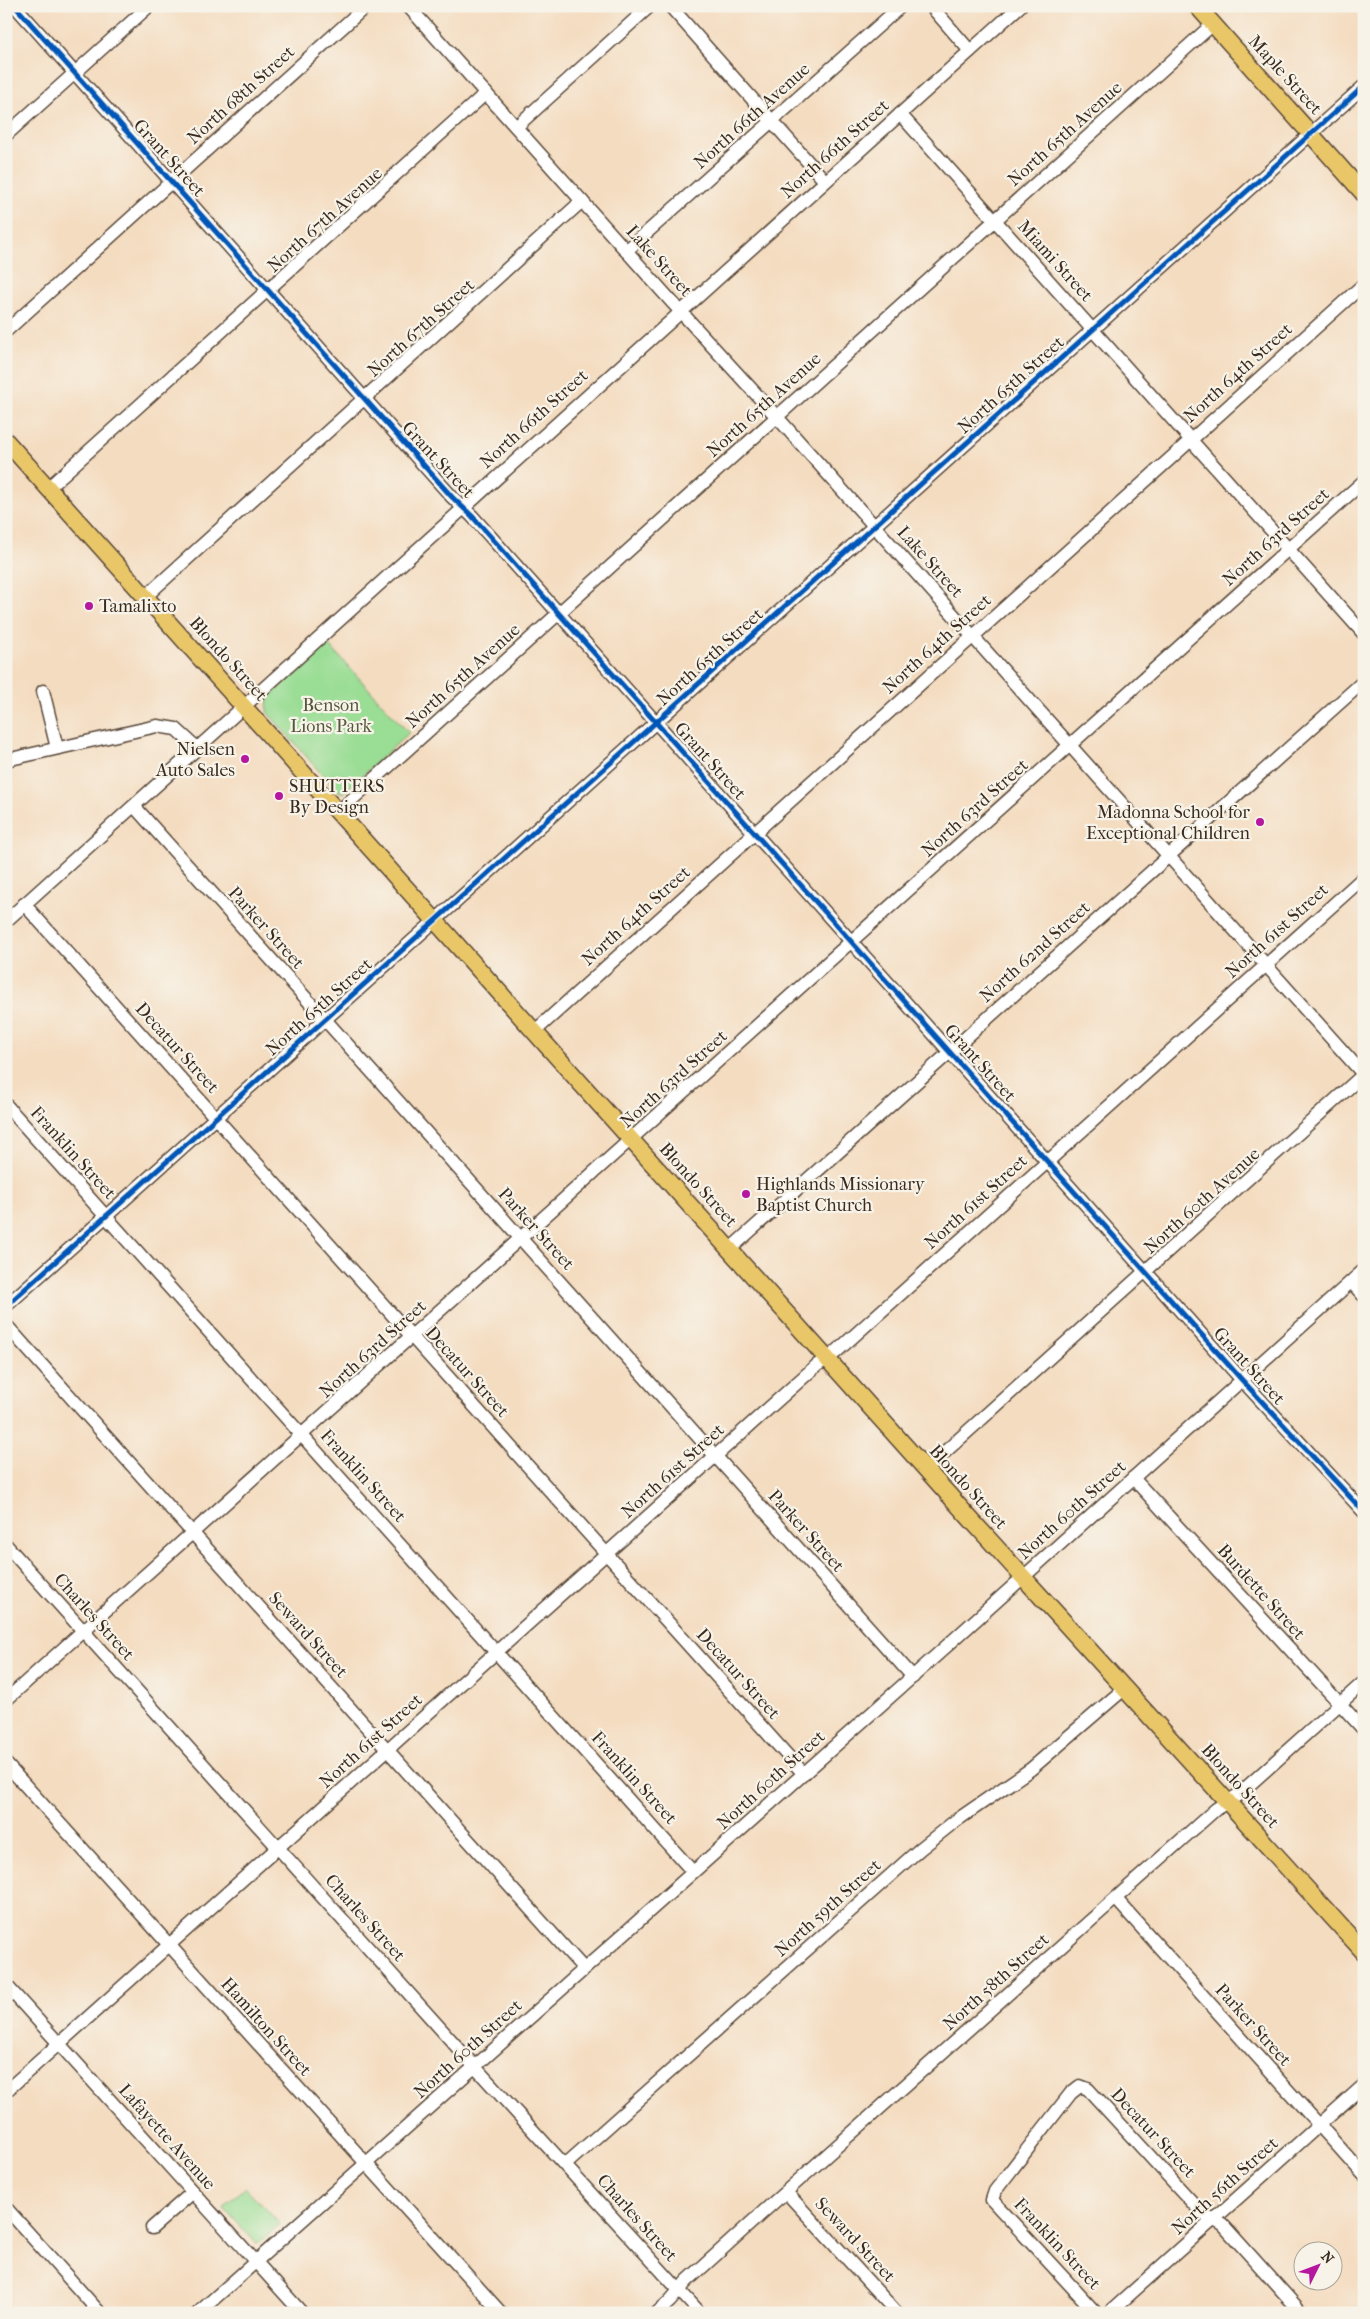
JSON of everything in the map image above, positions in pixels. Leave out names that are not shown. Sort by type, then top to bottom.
[{"type":"main road","name":"Maple Street","points":[[1197,6],[1364,194]]},
{"type":"main road","name":"Blondo Street","points":[[6,441],[1023,1578],[1364,1952]]},
{"type":"street","name":"Grant Street","points":[[15,6],[364,398],[951,1051],[1242,1380],[1364,1512]]},
{"type":"street","points":[[6,135],[149,6]]},
{"type":"street","name":"North 68th Street","points":[[6,331],[366,6]]},
{"type":"street","name":"Lake Street","points":[[408,6],[1364,1075]]},
{"type":"street","points":[[516,127],[650,6]]},
{"type":"street","points":[[670,6],[825,181]]},
{"type":"street","name":"North 66th Avenue","points":[[626,251],[901,6]]},
{"type":"street","points":[[931,6],[970,51]]},
{"type":"street","name":"North 66th Street","points":[[6,921],[134,806],[242,705],[1020,6]]},
{"type":"street","name":"North 65th Avenue","points":[[338,812],[1213,24]]},
{"type":"street","name":"North 65th Street","points":[[6,1306],[436,922],[1364,86]]},
{"type":"street","name":"North 67th Avenue","points":[[48,488],[486,93]]},
{"type":"street","name":"Miami Street","points":[[900,114],[1364,634]]},
{"type":"street","name":"North 67th Street","points":[[145,597],[582,202]]},
{"type":"street","name":"North 64th Street","points":[[534,1032],[1364,284]]},
{"type":"street","name":"North 63rd Street","points":[[6,1700],[632,1141],[1364,481]]},
{"type":"street","name":"North 62nd Street","points":[[729,1250],[1364,681]]},
{"type":"street","points":[[43,691],[57,748]]},
{"type":"street","points":[[6,760],[157,726],[176,729],[197,748]]},
{"type":"street","name":"Parker Street","points":[[134,806],[913,1677]]},
{"type":"street","name":"North 61st Street","points":[[6,2092],[606,1553],[827,1359],[1364,877]]},
{"type":"street","name":"Decatur Street","points":[[24,904],[804,1774]]},
{"type":"street","name":"North 60th Avenue","points":[[926,1469],[1364,1075]]},
{"type":"street","name":"Franklin Street","points":[[6,1105],[693,1872]]},
{"type":"street","name":"North 60th Street","points":[[198,2313],[913,1677],[1364,1270]]},
{"type":"street","points":[[1351,1282],[1364,1296]]},
{"type":"street","name":"Seward Street","points":[[6,1325],[584,1969]]},
{"type":"street","name":"Burdette Street","points":[[1133,1478],[1364,1730]]},
{"type":"street","name":"Charles Street","points":[[6,1544],[475,2067],[700,2313]]},
{"type":"street","name":"North 58th Street","points":[[657,2313],[686,2281],[1216,1809],[1228,1802],[1364,1682]]},
{"type":"street","name":"North 59th Street","points":[[565,2165],[920,1849],[954,1822],[1031,1769],[1124,1689]]},
{"type":"street","name":"Hamilton Street","points":[[6,1764],[501,2313]]},
{"type":"street","name":"Parker Street","points":[[1116,1899],[1364,2175]]},
{"type":"street","name":"Lafayette Avenue","points":[[6,1985],[302,2313]]},
{"type":"street","name":"North 56th Street","points":[[1109,2313],[1364,2085]]},
{"type":"street","name":"Decatur Street","points":[[1080,2086],[1088,2089],[1203,2214],[1223,2225],[1302,2313]]},
{"type":"street","name":"Franklin Street","points":[[1080,2086],[1070,2093],[995,2190],[992,2200],[1096,2313]]},
{"type":"street","points":[[152,2228],[193,2192]]},
{"type":"street","name":"Seward Street","points":[[786,2192],[897,2313]]},
{"type":"street","points":[[6,2208],[100,2313]]},
{"type":"green space","name":"Benson Lions Park","points":[[327,643],[409,733],[343,793],[335,789],[267,712],[268,698]]},
{"type":"green space","points":[[245,2187],[280,2224],[257,2244],[223,2207]]},
{"type":"cycle path","points":[[15,6],[1242,1380],[1364,1512]]},
{"type":"cycle path","points":[[6,1306],[1364,86]]},
{"type":"place","name":"Tamalixto","points":[[89,606]]},
{"type":"place","name":"Nielsen Auto Sales","points":[[245,759]]},
{"type":"place","name":"SHUTTERS By Design","points":[[279,796]]},
{"type":"place","name":"Madonna School for Exceptional Children","points":[[1260,822]]},
{"type":"place","name":"Highlands Missionary Baptist Church","points":[[746,1194]]}]
